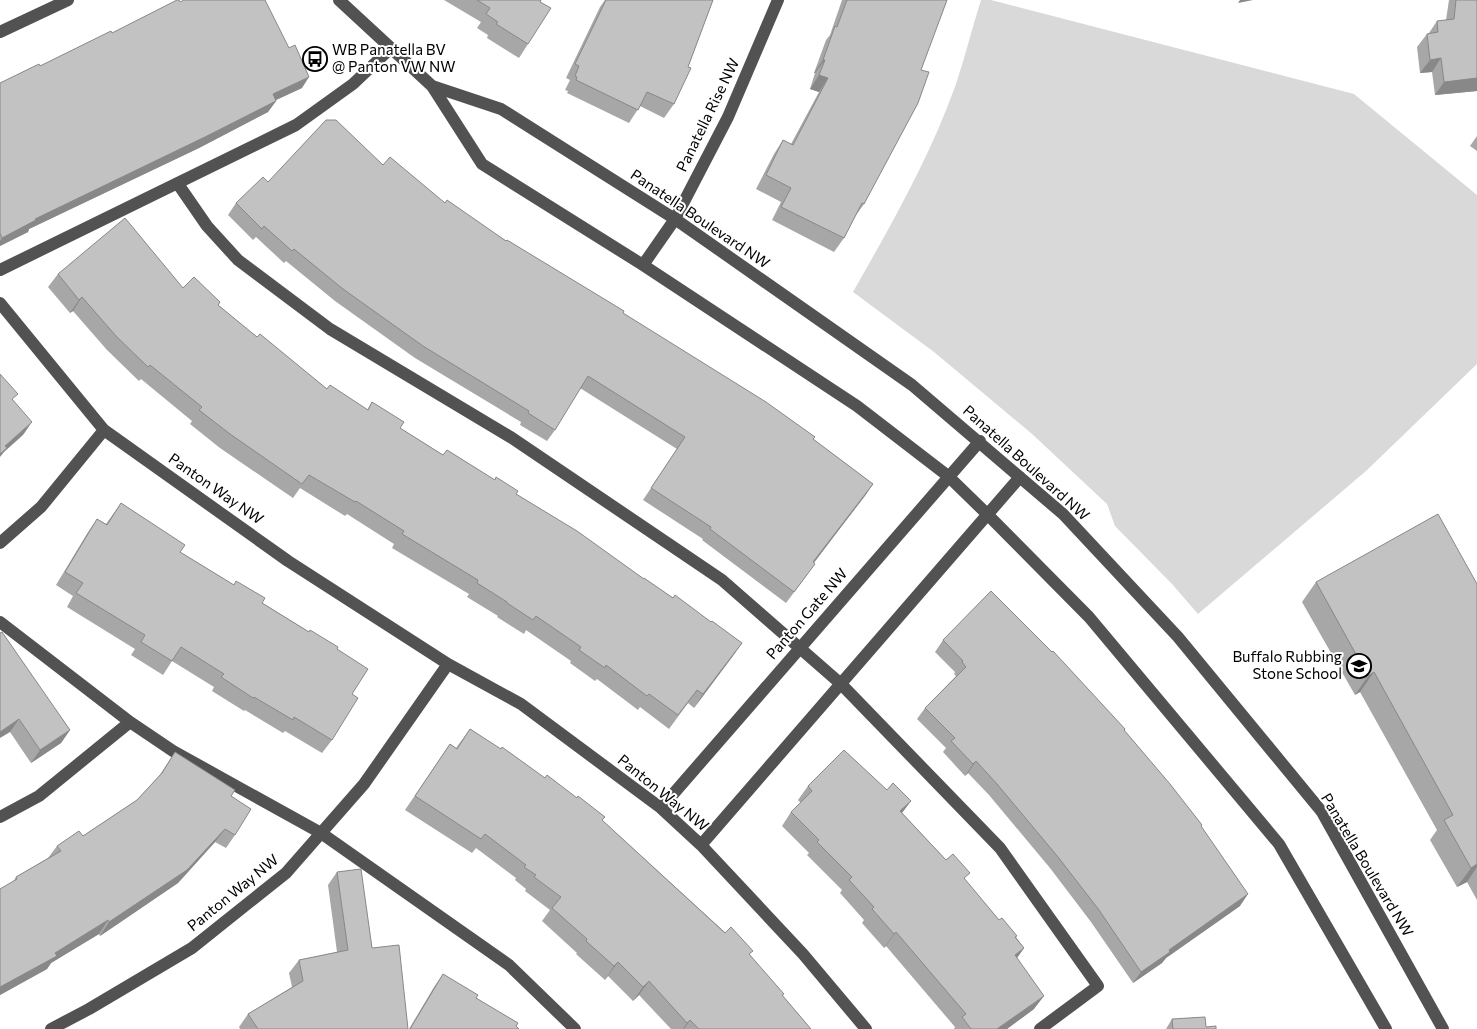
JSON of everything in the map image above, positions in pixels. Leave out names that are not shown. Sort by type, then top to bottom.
[{"type":"street","points":[[0,32],[68,0]]},
{"type":"street","name":"Panatella Boulevard NW","points":[[339,0],[432,86],[482,164],[643,265],[857,406],[948,476],[987,514],[1089,618],[1279,844],[1386,1029]]},
{"type":"street","name":"Panatella Rise NW","points":[[643,265],[674,220],[728,117],[778,0]]},
{"type":"street","points":[[0,270],[296,125],[353,84],[391,48]]},
{"type":"street","name":"Panatella Boulevard NW","points":[[432,86],[501,109],[674,220],[912,384],[1063,514],[1178,637],[1322,812],[1443,1029]]},
{"type":"street","points":[[178,184],[207,226],[238,260],[330,329],[512,438],[722,580],[841,684],[1000,848],[1098,986],[1040,1029]]},
{"type":"street","name":"Panton Way NW","points":[[0,303],[104,430],[288,561],[448,664],[521,704],[661,808],[701,844],[803,954],[866,1029]]},
{"type":"street","points":[[0,543],[41,507],[104,430]]},
{"type":"street","name":"Panton Gate NW","points":[[661,808],[980,441]]},
{"type":"street","points":[[701,844],[1020,477]]},
{"type":"street","points":[[0,622],[130,722],[173,751],[321,833],[509,965],[575,1029]]},
{"type":"street","name":"Panton Way NW","points":[[52,1029],[192,948],[286,874],[364,784],[448,664]]},
{"type":"street","points":[[0,817],[40,796],[130,722]]},
{"type":"shaded area","points":[[981,0],[991,0],[1354,94],[1477,195],[1477,364],[1366,471],[1198,614],[1172,584],[1115,526],[1107,504],[1031,433],[934,352],[853,292],[922,164],[946,111]]},
{"type":"building","points":[[177,0],[180,2],[184,0],[265,0],[289,48],[295,45],[309,77],[273,94],[276,101],[35,219],[2,238],[0,233],[0,83],[39,64],[40,66],[111,31],[112,33]]},
{"type":"building","points":[[477,0],[541,0],[540,2],[551,8],[528,44],[496,24],[498,22],[486,14],[490,8]]},
{"type":"building","points":[[606,0],[713,0],[688,67],[691,68],[674,104],[647,92],[638,110],[576,80],[577,77],[575,76],[579,66],[575,64]]},
{"type":"building","points":[[847,0],[947,0],[921,70],[929,72],[918,103],[844,238],[781,207],[791,188],[766,175],[783,140],[793,145],[828,78],[819,75],[835,26],[837,27]]},
{"type":"building","points":[[1456,0],[1477,0],[1477,78],[1444,82],[1441,58],[1430,60],[1427,34],[1438,32],[1437,21],[1454,19]]},
{"type":"building","points":[[326,120],[336,120],[383,165],[390,157],[445,203],[447,200],[506,241],[624,311],[623,313],[766,402],[815,437],[813,439],[873,484],[813,562],[815,564],[794,592],[710,529],[711,527],[651,488],[685,437],[588,376],[555,430],[528,413],[529,411],[423,346],[343,289],[294,249],[292,251],[264,226],[262,229],[236,203],[263,177],[268,182]]},
{"type":"building","points":[[125,218],[183,288],[194,277],[220,302],[218,305],[257,337],[260,334],[327,389],[330,385],[368,410],[372,402],[404,422],[400,428],[443,455],[447,450],[495,480],[496,477],[518,491],[516,494],[577,531],[673,598],[675,595],[742,643],[703,694],[697,690],[678,715],[649,694],[647,696],[606,665],[605,668],[579,650],[581,647],[536,616],[533,620],[477,583],[478,580],[402,534],[404,531],[356,501],[309,475],[302,484],[230,434],[199,410],[202,407],[150,365],[148,367],[116,336],[82,297],[79,300],[58,274]]},
{"type":"building","points":[[0,374],[18,394],[12,399],[32,422],[5,446],[7,448],[0,454]]},
{"type":"building","points":[[121,503],[185,545],[180,552],[234,585],[236,581],[265,598],[262,603],[309,632],[310,630],[338,647],[337,649],[368,669],[352,694],[358,698],[332,740],[294,717],[293,720],[253,698],[221,677],[224,674],[181,647],[172,661],[141,642],[145,635],[76,593],[83,583],[65,572],[97,519],[107,525]]},
{"type":"building","points":[[1438,514],[1477,584],[1477,864],[1471,868],[1444,820],[1453,815],[1374,672],[1368,676],[1316,582]]},
{"type":"building","points":[[991,591],[1053,651],[1125,729],[1202,825],[1248,894],[1141,972],[1099,910],[1058,857],[997,784],[976,761],[973,764],[951,741],[955,738],[925,708],[966,667],[963,661],[943,640]]},
{"type":"building","points":[[2,632],[70,730],[40,750],[19,719],[0,732],[0,633]]},
{"type":"building","points":[[470,729],[501,749],[502,747],[545,778],[547,775],[577,798],[578,796],[605,817],[602,820],[725,933],[731,927],[753,951],[749,954],[811,1029],[699,1029],[690,1020],[687,1023],[649,981],[643,987],[618,962],[614,966],[552,908],[561,897],[534,877],[536,875],[524,867],[526,865],[485,834],[481,839],[415,796],[450,744],[457,749]]},
{"type":"building","points":[[844,750],[887,790],[893,783],[911,801],[900,811],[946,860],[953,854],[970,873],[964,878],[999,920],[1002,918],[1024,948],[1015,955],[1044,996],[997,1029],[971,1029],[962,1017],[966,1014],[896,932],[894,934],[872,909],[874,907],[849,880],[852,877],[817,842],[819,840],[791,812],[812,791],[808,786]]},
{"type":"building","points":[[175,752],[235,790],[231,796],[251,809],[235,835],[225,829],[187,870],[109,922],[108,920],[55,953],[57,956],[0,987],[0,889],[17,879],[16,877],[61,851],[57,846],[79,831],[83,836],[137,800],[162,773]]},
{"type":"building","points":[[361,869],[372,948],[399,945],[408,1029],[258,1029],[248,1014],[303,981],[299,960],[348,950],[337,872]]},
{"type":"building","points":[[443,974],[478,995],[476,998],[518,1023],[516,1026],[519,1029],[410,1029]]},
{"type":"building","points":[[1205,1017],[1206,1027],[1216,1026],[1216,1029],[1173,1029],[1172,1019]]},
{"type":"place","name":"WB Panatella BV @ Panton VW NW","points":[[315,59]]},
{"type":"place","name":"Buffalo Rubbing Stone School","points":[[1359,666]]}]
